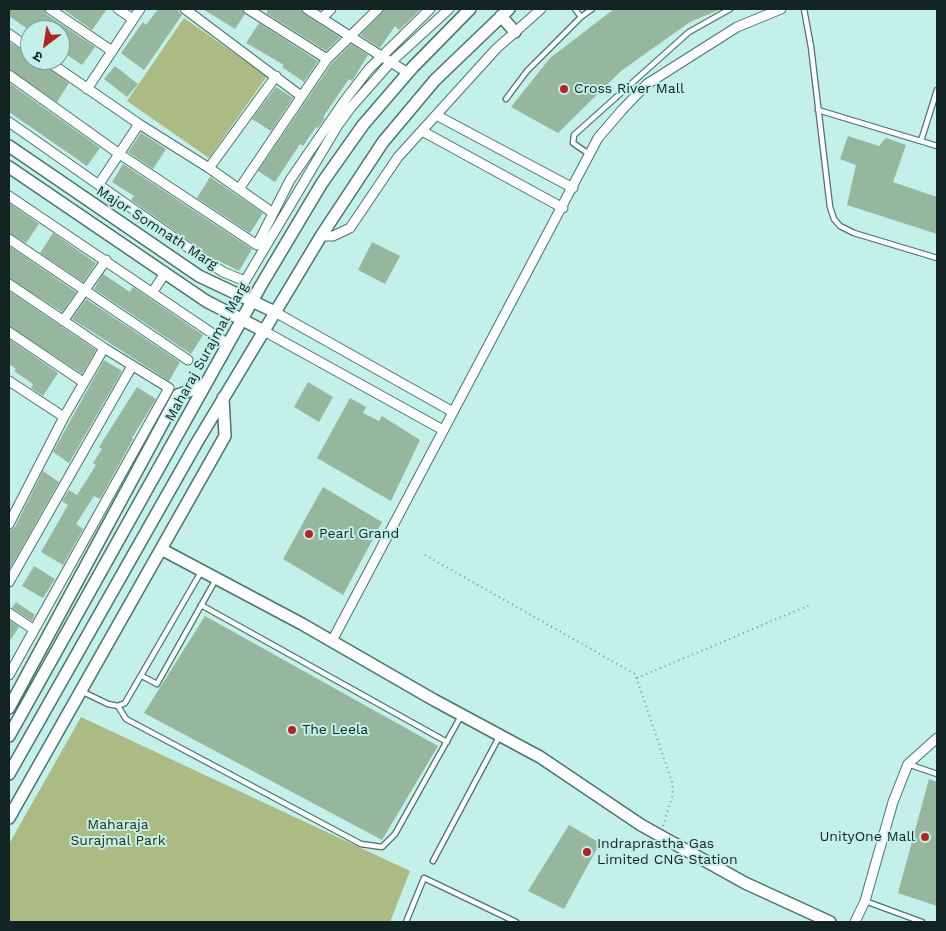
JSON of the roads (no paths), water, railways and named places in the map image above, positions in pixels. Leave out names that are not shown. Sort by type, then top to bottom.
[{"type":"main road","name":"Maharaj Surajmal Marg","points":[[9,736],[242,318],[322,183],[363,126],[408,73],[470,9]]},
{"type":"main road","points":[[9,774],[223,398],[320,236],[389,135],[434,80],[505,12],[515,32]]},
{"type":"main road","name":"Major Somnath Marg","points":[[9,146],[199,276],[254,300],[275,312]]},
{"type":"main road","points":[[9,167],[206,301],[264,331]]},
{"type":"main road","points":[[9,708],[178,395],[205,385]]},
{"type":"main road","points":[[9,818],[225,436],[223,398]]},
{"type":"main road","points":[[161,549],[332,641],[540,757],[659,835],[744,883],[830,922]]},
{"type":"main road","points":[[40,720],[58,731]]},
{"type":"street","points":[[50,9],[112,51]]},
{"type":"street","points":[[118,9],[133,19]]},
{"type":"street","points":[[87,89],[140,9]]},
{"type":"street","points":[[185,9],[301,96]]},
{"type":"street","points":[[248,9],[327,59]]},
{"type":"street","points":[[307,9],[390,64],[408,73]]},
{"type":"street","points":[[322,18],[331,9]]},
{"type":"street","points":[[239,188],[327,59],[378,9]]},
{"type":"street","points":[[9,75],[118,153],[257,245],[290,180],[351,92],[380,57],[430,9]]},
{"type":"street","points":[[9,122],[223,272],[245,281],[338,125],[390,64],[449,9]]},
{"type":"street","points":[[320,236],[333,236],[350,228],[398,157],[496,49],[541,9]]},
{"type":"street","points":[[332,641],[598,138],[647,84],[737,27],[781,9]]},
{"type":"street","points":[[9,34],[20,42]]},
{"type":"street","points":[[60,70],[138,124],[239,188],[273,213]]},
{"type":"street","points":[[209,168],[276,76]]},
{"type":"street","points":[[436,114],[573,188]]},
{"type":"street","points":[[99,184],[138,124]]},
{"type":"street","points":[[422,131],[562,208]]},
{"type":"street","points":[[9,196],[228,344]]},
{"type":"street","points":[[9,239],[188,360]]},
{"type":"street","points":[[63,321],[106,260]]},
{"type":"street","points":[[152,293],[165,273]]},
{"type":"street","points":[[9,284],[104,348],[169,388],[10,669]]},
{"type":"street","name":"Major Somnath Marg","points":[[275,312],[453,412]]},
{"type":"street","points":[[264,331],[443,430]]},
{"type":"street","points":[[9,345],[12,334],[83,382]]},
{"type":"street","points":[[9,522],[83,382],[104,348]]},
{"type":"street","points":[[9,582],[132,366]]},
{"type":"street","points":[[9,381],[64,417]]},
{"type":"street","points":[[9,612],[33,629]]},
{"type":"street","points":[[9,708],[20,716]]},
{"type":"street","points":[[855,922],[865,901],[893,802],[908,764],[937,738]]},
{"type":"lane","points":[[575,9],[580,17]]},
{"type":"lane","points":[[506,99],[528,71],[580,17],[592,9]]},
{"type":"lane","points":[[590,154],[573,143],[574,135],[689,32],[730,9]]},
{"type":"lane","points":[[804,9],[830,207],[834,219],[840,226],[854,233],[937,258]]},
{"type":"lane","points":[[921,141],[937,90]]},
{"type":"lane","points":[[818,110],[937,146]]},
{"type":"lane","points":[[118,706],[124,703],[142,676],[201,571]]},
{"type":"lane","points":[[142,676],[156,684],[216,579]]},
{"type":"lane","points":[[201,604],[447,742]]},
{"type":"lane","points":[[81,691],[118,706],[126,720],[361,844],[382,847],[395,834],[462,715]]},
{"type":"lane","points":[[433,861],[499,735]]},
{"type":"lane","points":[[908,764],[937,774]]},
{"type":"lane","points":[[406,922],[424,878],[516,922]]},
{"type":"lane","points":[[865,901],[922,922]]},
{"type":"place","name":"Cross River Mall","points":[[564,89]]},
{"type":"place","name":"Pearl Grand","points":[[309,534]]},
{"type":"place","name":"The Leela","points":[[292,730]]},
{"type":"place","name":"UnityOne Mall","points":[[925,837]]},
{"type":"place","name":"Indraprastha Gas Limited CNG Station","points":[[587,852]]},
{"type":"park label","name":"Maharaja Surajmal Park","points":[[118,834]]}]
